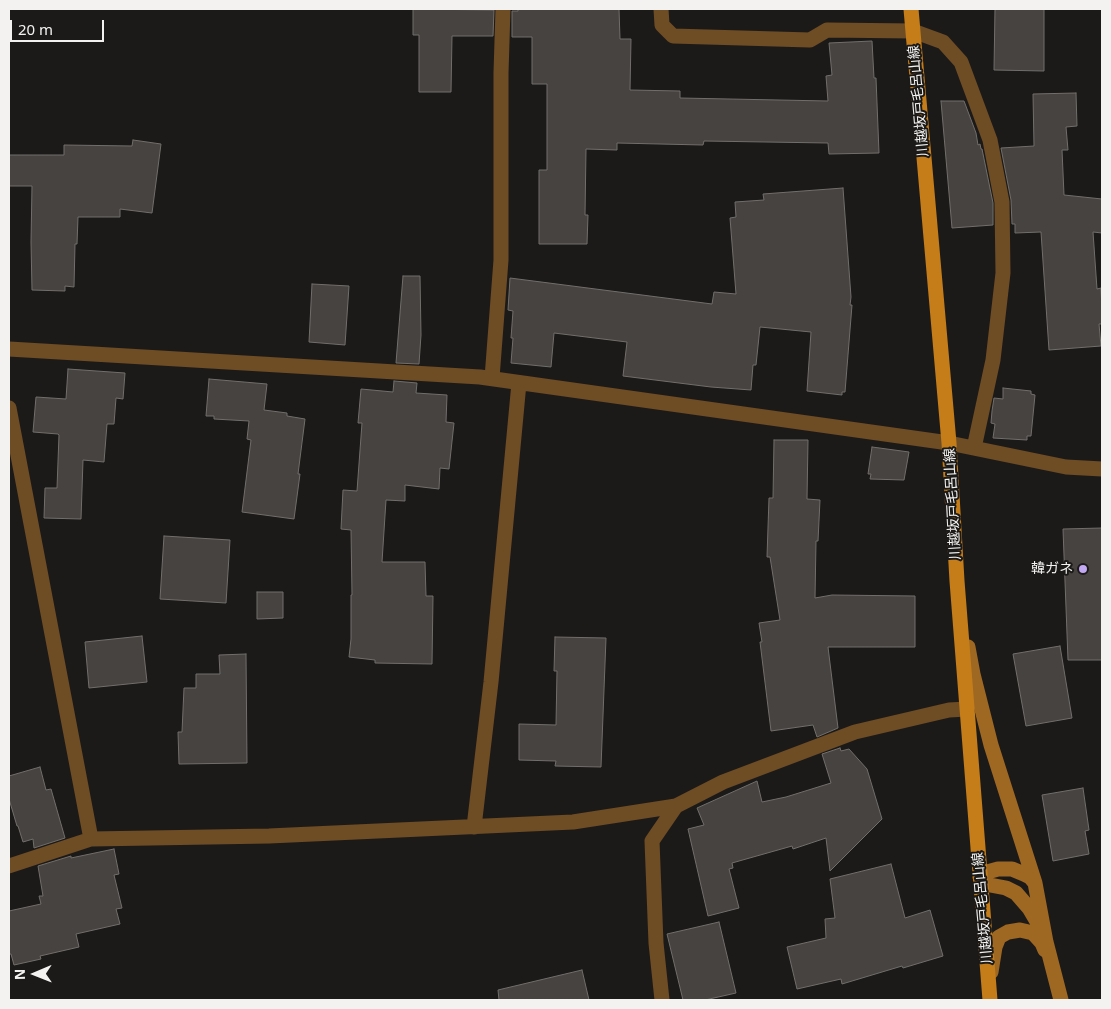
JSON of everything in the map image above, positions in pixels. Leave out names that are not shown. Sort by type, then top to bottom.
[{"type":"main road","name":"川越坂戸毛呂山線","points":[[911,9],[949,443],[957,581],[990,1000]]},
{"type":"main road","points":[[957,581],[980,707],[1035,883],[1046,942],[1061,1000]]},
{"type":"main road","points":[[1035,883],[1030,877],[1012,869],[998,869],[980,875],[985,883],[1006,888],[1020,897],[1029,908],[1046,942]]},
{"type":"main road","points":[[990,1000],[992,963],[995,947],[1000,937],[1014,930],[1033,933],[1042,943],[1050,960]]},
{"type":"street","points":[[492,378],[501,260],[503,9]]},
{"type":"street","points":[[661,9],[662,25],[673,36],[810,40],[827,30],[913,31],[943,42],[961,62],[990,140],[1002,202],[1004,273],[992,360],[974,448]]},
{"type":"street","points":[[9,349],[492,378],[949,443],[1066,467],[1102,469]]},
{"type":"street","points":[[474,827],[491,682],[519,383]]},
{"type":"street","points":[[9,408],[91,839]]},
{"type":"street","points":[[9,866],[91,839],[269,836],[573,822],[676,806],[723,782],[855,732],[949,710],[967,709]]},
{"type":"street","points":[[662,1000],[656,942],[652,841],[676,806]]},
{"type":"building","points":[[413,9],[494,10],[493,36],[452,36],[451,92],[419,92],[419,35],[413,35]]},
{"type":"building","points":[[518,9],[619,9],[620,39],[631,39],[630,90],[680,91],[680,98],[828,101],[826,76],[832,75],[829,43],[872,41],[874,78],[876,78],[879,153],[829,154],[828,143],[704,141],[703,145],[617,143],[617,150],[586,149],[585,215],[588,215],[587,244],[539,244],[539,170],[547,170],[547,84],[532,84],[532,37],[512,37],[512,11],[518,11]]},
{"type":"building","points":[[995,9],[1044,9],[1044,71],[994,70]]},
{"type":"building","points":[[1076,93],[1077,126],[1066,127],[1068,150],[1062,150],[1064,195],[1102,199],[1102,233],[1093,232],[1097,289],[1101,288],[1102,324],[1099,324],[1101,346],[1049,350],[1041,232],[1015,233],[1001,148],[1034,146],[1033,94]]},
{"type":"building","points":[[941,101],[964,101],[976,133],[978,145],[980,144],[982,149],[993,203],[993,225],[952,228]]},
{"type":"building","points":[[133,140],[161,144],[152,213],[120,209],[120,217],[78,217],[74,287],[65,286],[65,291],[32,290],[32,186],[9,186],[9,155],[64,155],[64,145],[132,146]]},
{"type":"building","points":[[843,188],[850,305],[852,305],[845,392],[842,392],[842,395],[807,391],[811,332],[760,327],[756,365],[753,365],[751,390],[623,376],[627,342],[554,333],[551,367],[511,363],[513,311],[508,310],[510,278],[712,304],[714,292],[736,294],[730,218],[736,217],[735,202],[764,200],[763,194]]},
{"type":"building","points":[[403,276],[420,276],[421,335],[419,364],[396,363]]},
{"type":"building","points":[[312,284],[349,286],[345,345],[309,342]]},
{"type":"building","points":[[68,369],[125,373],[123,399],[116,398],[114,424],[107,424],[104,462],[83,460],[81,519],[44,518],[45,488],[57,488],[59,435],[33,432],[36,397],[66,399]]},
{"type":"building","points":[[209,379],[267,384],[264,410],[287,413],[287,416],[305,419],[294,519],[242,512],[251,440],[247,439],[249,421],[214,419],[214,416],[206,416]]},
{"type":"building","points":[[394,381],[417,383],[416,393],[447,395],[446,422],[454,423],[449,469],[440,468],[439,489],[405,485],[405,501],[386,500],[382,562],[425,562],[426,596],[433,596],[432,664],[375,663],[375,660],[349,657],[352,595],[351,530],[341,529],[343,490],[357,491],[362,423],[358,423],[361,389],[393,392]]},
{"type":"building","points":[[1003,388],[1031,391],[1031,394],[1035,395],[1031,436],[1027,436],[1027,440],[993,438],[995,424],[991,423],[994,398],[1003,399]]},
{"type":"building","points":[[774,440],[808,440],[807,499],[820,500],[818,541],[816,541],[815,598],[832,595],[915,596],[915,647],[828,647],[838,728],[817,737],[813,725],[771,731],[759,623],[780,620],[770,557],[767,557],[769,498],[773,498]]},
{"type":"building","points":[[872,447],[909,452],[904,480],[870,479],[871,474],[868,474]]},
{"type":"building","name":"韓ガネ","points":[[1102,528],[1102,660],[1068,660],[1063,529]]},
{"type":"building","points":[[164,536],[230,540],[226,603],[160,599]]},
{"type":"building","points":[[257,592],[283,592],[283,618],[257,619]]},
{"type":"building","points":[[142,636],[147,682],[89,688],[85,642]]},
{"type":"building","points":[[555,637],[606,638],[601,767],[555,766],[556,761],[519,760],[519,724],[556,725],[557,671],[554,671]]},
{"type":"building","points":[[1060,646],[1072,718],[1026,726],[1013,654]]},
{"type":"building","points":[[246,654],[247,763],[179,764],[178,732],[182,732],[184,688],[196,688],[196,674],[220,674],[219,655]]},
{"type":"building","points":[[840,748],[841,751],[849,749],[867,769],[882,819],[830,871],[826,838],[793,849],[792,846],[732,863],[733,868],[729,869],[739,908],[708,916],[688,829],[704,825],[697,808],[757,781],[762,802],[786,797],[831,783],[822,754]]},
{"type":"building","points":[[40,767],[46,790],[51,789],[65,838],[34,848],[33,839],[23,842],[17,826],[9,799],[9,776]]},
{"type":"building","points":[[1083,788],[1089,830],[1085,831],[1089,854],[1053,861],[1042,795]]},
{"type":"building","points":[[114,849],[119,874],[114,875],[122,908],[116,909],[120,924],[76,934],[79,947],[40,956],[41,959],[14,965],[11,954],[9,954],[9,911],[41,904],[39,896],[43,896],[38,866],[71,856],[71,858]]},
{"type":"building","points":[[891,864],[905,918],[930,910],[943,956],[842,984],[841,979],[797,989],[787,947],[826,938],[825,919],[835,918],[830,879]]},
{"type":"building","points":[[719,922],[736,993],[705,1000],[683,1000],[667,934]]},
{"type":"building","points":[[582,970],[589,1000],[499,1000],[498,990]]},
{"type":"place","name":"韓ガネ","points":[[1083,569]]}]
